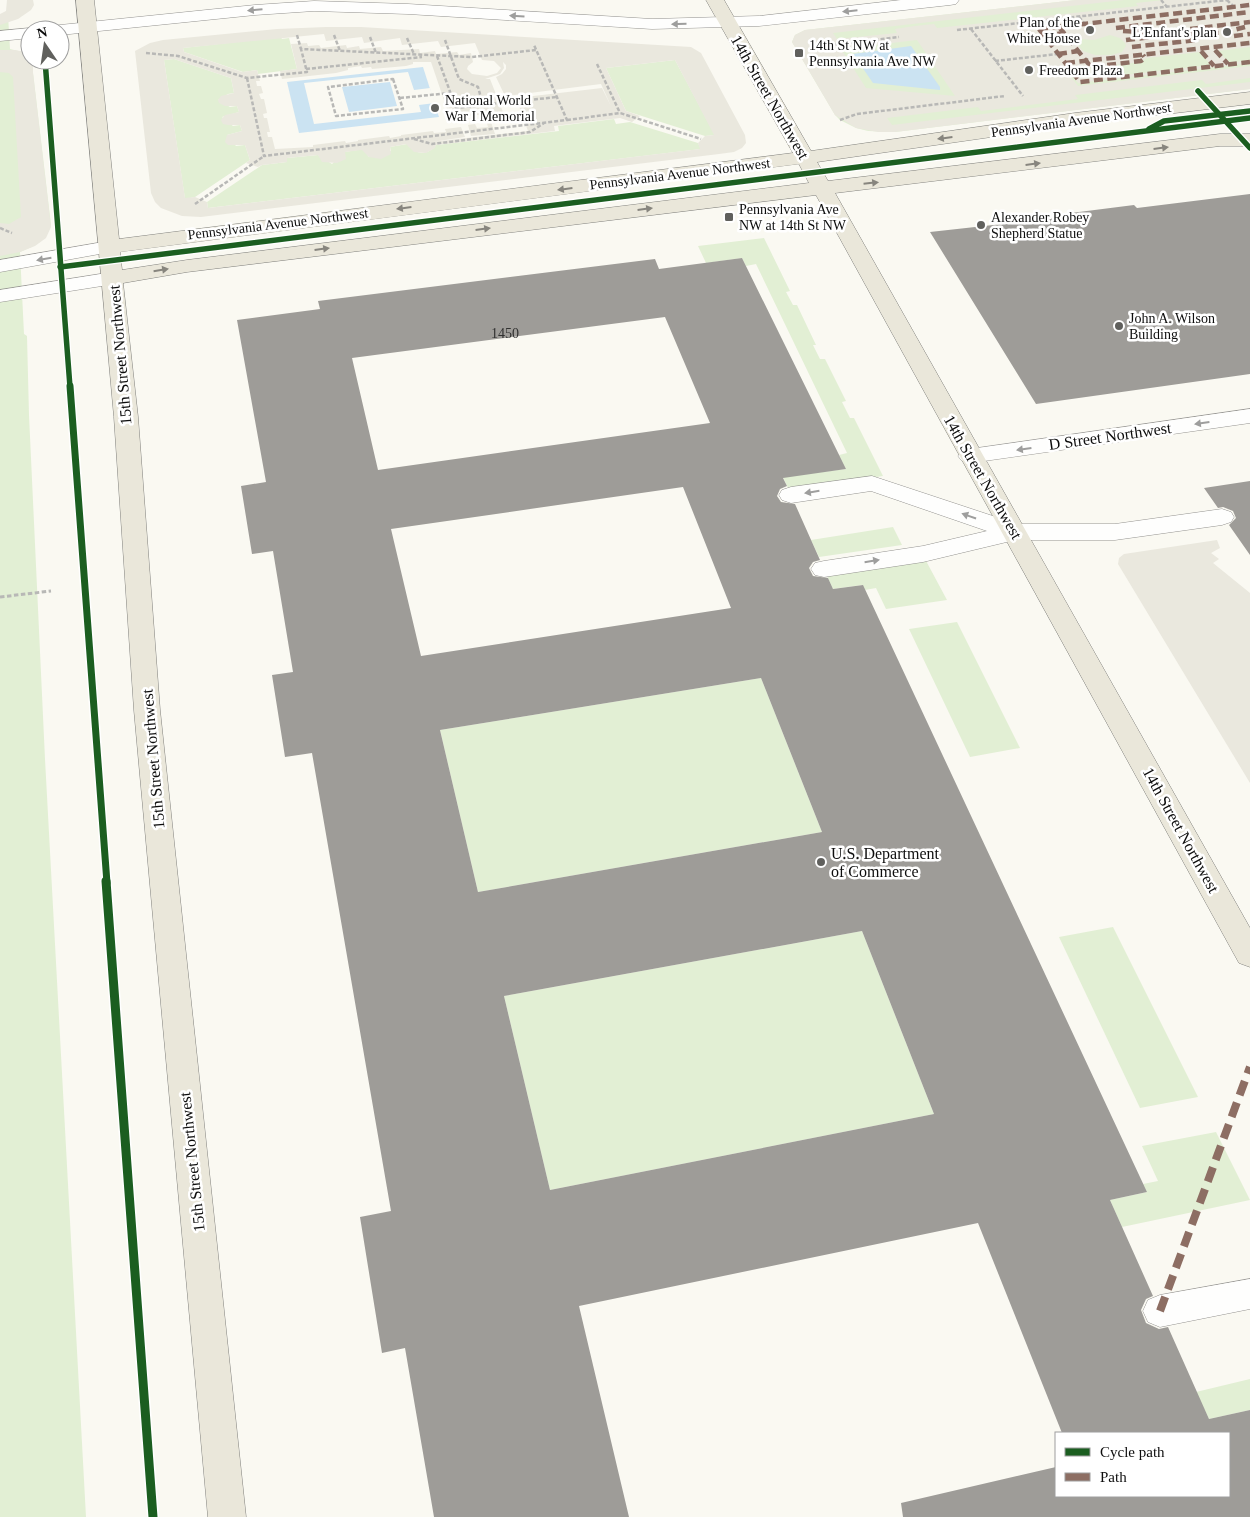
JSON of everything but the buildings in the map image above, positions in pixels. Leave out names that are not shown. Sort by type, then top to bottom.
[{"type":"main road","name":"15th Street Northwest","points":[[85,0],[126,417],[147,710],[227,1517]]},
{"type":"main road","name":"14th Street Northwest","points":[[715,0],[823,188],[970,456],[1015,532],[1250,954]]},
{"type":"main road","name":"Pennsylvania Avenue Northwest","points":[[109,247],[223,231],[732,168],[1075,120],[1250,98]]},
{"type":"main road","name":"Pennsylvania Avenue Northwest","points":[[113,278],[226,261],[823,188],[1220,140],[1250,140]]},
{"type":"street","points":[[70,29],[255,10],[314,6],[376,7],[652,24],[728,23],[950,0]]},
{"type":"street","points":[[0,36],[20,35]]},
{"type":"street","points":[[0,266],[109,247]]},
{"type":"street","points":[[0,296],[113,278]]},
{"type":"street","name":"D Street Northwest","points":[[970,456],[1250,416]]},
{"type":"street","points":[[791,496],[872,483],[1015,532]]},
{"type":"street","points":[[824,569],[923,554],[1015,532],[1115,532],[1222,516]]},
{"type":"street","points":[[1160,1311],[1250,1294]]},
{"type":"path","points":[[1161,0],[1167,7]]},
{"type":"path","points":[[954,31],[1227,0],[1234,7]]},
{"type":"path","points":[[1079,17],[1084,24]]},
{"type":"path","points":[[970,29],[1025,100]]},
{"type":"path","points":[[155,52],[178,56],[247,78],[307,72],[298,37]]},
{"type":"path","points":[[816,47],[902,37]]},
{"type":"path","points":[[336,40],[340,51]]},
{"type":"path","points":[[372,42],[376,53]]},
{"type":"path","points":[[409,44],[414,54]]},
{"type":"path","points":[[448,46],[458,79],[478,87],[483,105]]},
{"type":"path","points":[[300,49],[472,57],[536,50],[567,120]]},
{"type":"path","points":[[995,61],[1058,54]]},
{"type":"path","points":[[306,69],[433,55]]},
{"type":"path","points":[[437,56],[456,108],[557,97]]},
{"type":"path","points":[[597,64],[620,114]]},
{"type":"path","points":[[247,78],[264,156]]},
{"type":"path","points":[[393,79],[400,98],[403,108],[336,116],[328,87],[393,79]]},
{"type":"path","points":[[400,98],[450,93]]},
{"type":"path","points":[[201,200],[264,156],[544,122],[620,114],[702,140]]},
{"type":"path","points":[[840,120],[857,114]]},
{"type":"path","points":[[411,138],[432,144],[530,132],[544,122]]},
{"type":"path","points":[[0,596],[51,591]]},
{"type":"green space","name":"Freedom Plaza","points":[[1076,0],[1250,0],[1250,89],[895,132],[868,131],[856,128],[840,120],[835,115],[792,42],[795,35],[805,30]]},
{"type":"green space","points":[[8,15],[10,49],[20,52],[20,70],[33,70],[51,225],[46,235],[39,242],[20,252],[24,334],[27,336],[45,759],[86,1517],[0,1517],[0,16]]},
{"type":"green space","points":[[281,37],[282,39],[289,38],[297,69],[258,74],[257,70],[243,72],[184,52],[183,48]]},
{"type":"green space","points":[[174,59],[231,78],[234,93],[218,100],[230,107],[237,106],[239,112],[222,117],[233,126],[240,125],[242,131],[227,135],[236,146],[245,145],[250,160],[195,197],[185,199],[164,60]]},
{"type":"green space","points":[[675,60],[715,135],[705,136],[626,111],[606,68]]},
{"type":"green space","points":[[614,119],[616,124],[630,122],[698,143],[701,149],[208,208],[207,202],[262,165],[287,162],[287,158],[318,155],[332,164],[345,152],[363,149],[369,157],[391,151],[390,147],[407,144],[410,148],[422,153],[433,149],[436,145],[559,131],[558,126]]},
{"type":"green space","points":[[764,238],[790,291],[786,292],[793,305],[797,305],[816,345],[813,345],[820,359],[825,359],[846,401],[842,402],[850,418],[854,418],[883,476],[789,490],[783,477],[846,469],[839,455],[847,453],[756,264],[746,266],[742,258],[706,263],[698,246]]},
{"type":"green space","points":[[893,527],[902,545],[819,557],[811,540]]},
{"type":"green space","points":[[925,559],[947,600],[886,609],[876,588],[865,590],[862,585],[833,589],[826,574]]},
{"type":"green space","points":[[957,622],[1020,748],[970,757],[909,629]]},
{"type":"green space","points":[[761,678],[822,832],[478,892],[440,730]]},
{"type":"green space","points":[[1113,927],[1198,1097],[1140,1108],[1059,937]]},
{"type":"green space","points":[[862,931],[934,1114],[550,1190],[504,996]]},
{"type":"green space","points":[[1216,1132],[1250,1200],[1122,1227],[1110,1200],[1147,1192],[1143,1184],[1158,1181],[1142,1146]]},
{"type":"green space","points":[[1250,1379],[1250,1410],[1209,1419],[1196,1392]]},
{"type":"shaded area","points":[[7,0],[33,0],[34,5],[31,10],[18,19],[0,25],[0,14],[6,11]]},
{"type":"shaded area","name":"Freedom Plaza","points":[[1076,0],[1124,0],[833,33],[837,39],[897,33],[895,29],[915,26],[934,24],[937,28],[1138,6],[1136,3],[1164,0],[1250,0],[1250,47],[1218,51],[1229,63],[1250,60],[1250,63],[1078,83],[1064,68],[1078,86],[1250,66],[1250,78],[1206,84],[1202,80],[1075,95],[1078,99],[981,111],[978,107],[887,118],[892,125],[1250,82],[1250,89],[895,132],[878,132],[856,128],[835,115],[792,42],[795,35],[805,30]],"holes":[[[1110,35],[1120,38],[1125,43],[1126,46],[1122,52],[1111,55],[1095,55],[1083,51],[1077,42],[1082,39],[1094,40]],[[917,40],[955,96],[866,88],[841,49]],[[1200,52],[1211,65],[1108,77],[1088,68],[1141,62],[1147,58]]]},
{"type":"shaded area","points":[[361,27],[691,47],[701,53],[745,135],[746,143],[742,148],[734,152],[201,217],[182,216],[161,208],[155,202],[151,193],[135,51],[150,43],[163,40],[277,29]],"holes":[[[324,34],[326,41],[362,37],[364,43],[400,38],[402,45],[438,41],[441,47],[475,43],[482,60],[494,61],[501,68],[497,73],[487,76],[472,74],[467,69],[473,62],[471,53],[459,55],[457,52],[436,54],[435,51],[420,53],[419,49],[383,51],[381,47],[360,49],[359,46],[347,48],[346,45],[321,48],[319,45],[308,46],[307,43],[291,44],[297,69],[280,71],[282,79],[336,73],[348,70],[348,68],[361,66],[362,68],[371,67],[372,69],[406,66],[413,64],[413,62],[431,62],[447,109],[452,108],[453,113],[448,114],[450,118],[503,112],[490,79],[485,79],[500,74],[504,68],[503,62],[506,65],[506,69],[502,74],[496,77],[505,96],[601,84],[611,106],[602,88],[516,98],[528,131],[432,142],[465,137],[461,127],[445,129],[446,132],[434,133],[433,131],[390,138],[389,136],[346,143],[345,141],[313,145],[313,147],[275,149],[272,137],[268,137],[267,132],[270,132],[267,118],[264,118],[263,114],[267,113],[264,99],[261,99],[259,94],[263,93],[261,86],[257,86],[256,81],[260,81],[257,70],[242,72],[184,52],[183,48]],[[174,59],[231,78],[234,93],[221,96],[218,100],[219,103],[225,106],[237,106],[239,112],[225,115],[221,120],[223,124],[240,125],[242,131],[227,135],[225,142],[228,145],[245,145],[250,160],[246,163],[258,167],[287,162],[287,158],[318,155],[322,162],[337,163],[346,159],[345,152],[362,150],[369,157],[381,159],[391,154],[390,147],[406,144],[414,152],[426,153],[435,148],[436,145],[555,131],[554,126],[620,118],[632,122],[640,116],[626,111],[606,68],[675,60],[714,135],[705,136],[698,143],[700,149],[208,208],[207,202],[195,197],[185,198],[164,60]]]},
{"type":"shaded area","points":[[0,50],[20,51],[20,70],[33,70],[51,227],[46,238],[35,246],[20,252],[0,256],[0,223],[9,224],[21,217],[13,77],[9,73],[0,72]]},
{"type":"shaded area","points":[[491,122],[495,134],[471,136],[468,125],[475,124],[477,128],[488,127],[487,123]]},
{"type":"shaded area","points":[[1217,540],[1220,548],[1211,553],[1219,559],[1213,563],[1250,593],[1250,783],[1118,564],[1119,558],[1124,554]]},
{"type":"water","points":[[911,46],[940,87],[940,90],[873,83],[853,54]]},
{"type":"water","points":[[423,67],[439,117],[299,133],[287,82]]},
{"type":"pier","points":[[408,72],[414,90],[430,88],[435,103],[419,105],[421,112],[314,124],[304,83]],"holes":[[[390,82],[397,106],[349,112],[342,87]]]},
{"type":"marked path","points":[[1039,29],[1250,5]]},
{"type":"marked path","points":[[1116,28],[1250,12]]},
{"type":"marked path","points":[[1123,31],[1156,33],[1250,22]]},
{"type":"marked path","points":[[1059,27],[1091,67],[1141,61],[1145,58],[1143,55]]},
{"type":"marked path","points":[[1183,34],[1207,35],[1245,27]]},
{"type":"marked path","points":[[1039,29],[1080,82],[1250,62]]},
{"type":"marked path","points":[[1044,36],[1064,33]]},
{"type":"marked path","points":[[1234,36],[1250,34]]},
{"type":"marked path","points":[[1126,40],[1151,37]]},
{"type":"marked path","points":[[1132,47],[1197,40]]},
{"type":"marked path","points":[[1066,63],[1250,43]]},
{"type":"marked path","points":[[1215,50],[1228,64]]},
{"type":"marked path","points":[[1058,54],[1079,51]]},
{"type":"marked path","points":[[1201,51],[1214,66]]},
{"type":"marked path","points":[[1160,1311],[1250,1067]]},
{"type":"cycle path","points":[[46,70],[153,1517]]},
{"type":"cycle path","points":[[1198,91],[1250,148]]},
{"type":"cycle path","points":[[1149,129],[1164,121],[1250,111]]},
{"type":"cycle path","points":[[60,267],[1250,118]]},
{"type":"place","name":"Plan of the White House","points":[[1090,30]]},
{"type":"place","name":"L’Enfant's plan","points":[[1227,32]]},
{"type":"place","name":"14th St NW at Pennsylvania Ave NW","points":[[799,53]]},
{"type":"place","name":"Freedom Plaza","points":[[1029,70]]},
{"type":"place","name":"National World War I Memorial","points":[[435,108]]},
{"type":"place","name":"Pennsylvania Ave NW at 14th St NW","points":[[729,217]]},
{"type":"place","name":"Alexander Robey Shepherd Statue","points":[[981,225]]},
{"type":"place","name":"John A. Wilson Building","points":[[1119,326]]},
{"type":"place","name":"U.S. Department of Commerce","points":[[821,862]]}]
